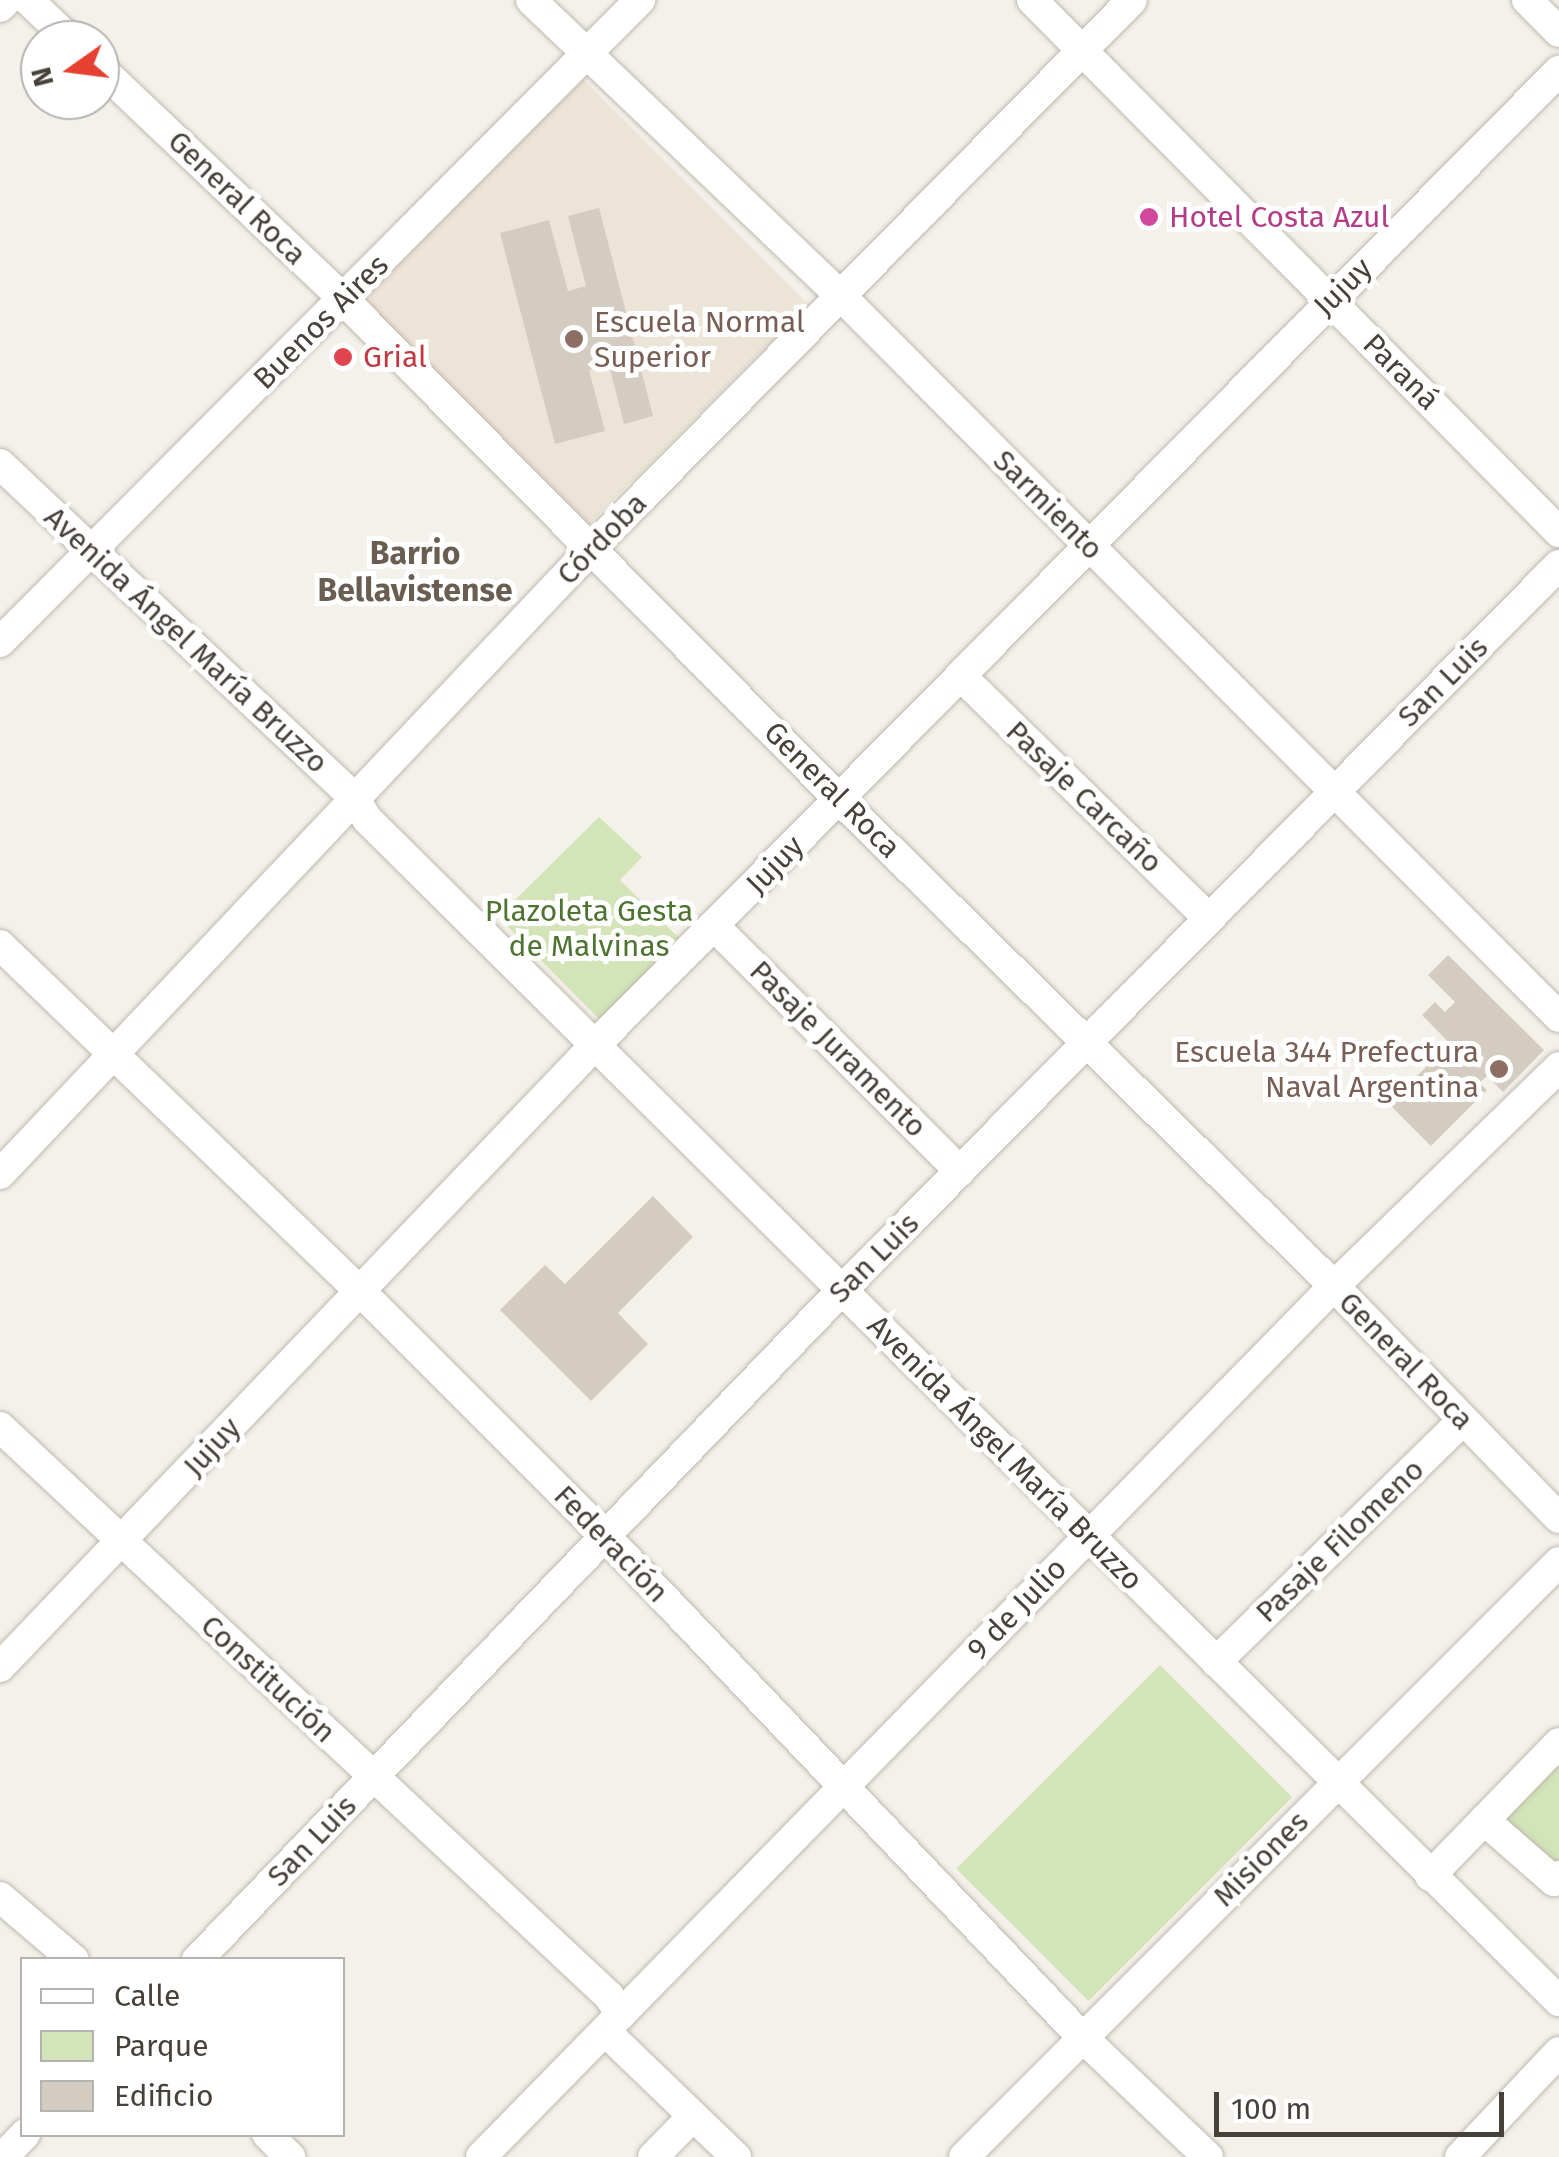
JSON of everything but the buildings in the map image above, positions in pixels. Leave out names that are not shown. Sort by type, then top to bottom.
[{"type":"street","points":[[0,7],[7,0]]},
{"type":"street","points":[[28,0],[49,20]]},
{"type":"street","name":"Sarmiento","points":[[530,0],[840,294],[1559,1017]]},
{"type":"street","name":"Buenos Aires","points":[[0,642],[640,0]]},
{"type":"street","name":"Paraná","points":[[1032,0],[1559,532]]},
{"type":"street","name":"Córdoba","points":[[0,1174],[355,810],[592,548],[1132,0]]},
{"type":"street","points":[[1527,0],[1559,32]]},
{"type":"street","name":"Jujuy","points":[[0,1667],[122,1544],[597,1043],[1559,71]]},
{"type":"street","name":"General Roca","points":[[120,87],[343,299],[838,798],[1334,1286],[1559,1518]]},
{"type":"street","name":"Avenida Ángel María Bruzzo","points":[[0,464],[86,557]]},
{"type":"street","name":"Avenida Ángel María Bruzzo","points":[[0,486],[86,557],[597,1043],[1336,1784],[1559,2001]]},
{"type":"street","name":"San Luis","points":[[200,1957],[841,1290],[1559,566]]},
{"type":"street","name":"Pasaje Carcaño","points":[[960,676],[1208,918]]},
{"type":"street","name":"Pasaje Juramento","points":[[716,926],[960,1171]]},
{"type":"street","name":"Federación","points":[[0,944],[118,1054],[606,1537],[1082,2037],[1208,2157]]},
{"type":"street","name":"9 de Julio","points":[[480,2157],[1334,1286],[1559,1067]]},
{"type":"street","name":"Pasaje Filomeno","points":[[1216,1662],[1463,1420]]},
{"type":"street","name":"Constitución","points":[[0,1427],[609,1996],[613,2023],[693,2116],[736,2157]]},
{"type":"street","name":"Misiones","points":[[964,2157],[1559,1562]]},
{"type":"street","points":[[1430,1876],[1559,1743]]},
{"type":"street","points":[[1484,1820],[1554,1882],[1559,1876]]},
{"type":"street","points":[[0,1897],[70,1957]]},
{"type":"street","points":[[1460,2157],[1559,2052]]},
{"type":"street","points":[[653,2157],[693,2116]]},
{"type":"street","points":[[3,2157],[22,2137]]},
{"type":"street","points":[[269,2137],[290,2157]]},
{"type":"shaded area","points":[[583,79],[809,305],[586,527],[360,302]]},
{"type":"green space","name":"Plazoleta Gesta de Malvinas","points":[[599,817],[642,857],[620,880],[680,939],[599,1019],[498,917]]},
{"type":"green space","points":[[1160,1665],[1292,1797],[1089,2001],[956,1869]]},
{"type":"green space","points":[[1559,1766],[1559,1861],[1556,1863],[1502,1819]]},
{"type":"place","name":"Hotel Costa Azul","points":[[1149,217]]},
{"type":"place","name":"Escuela Normal Superior","points":[[574,339]]},
{"type":"place","name":"Grial","points":[[343,357]]},
{"type":"place","name":"Escuela 344 Prefectura Naval Argentina","points":[[1499,1069]]},
{"type":"district","name":"Barrio Bellavistense","points":[[415,572]]}]
